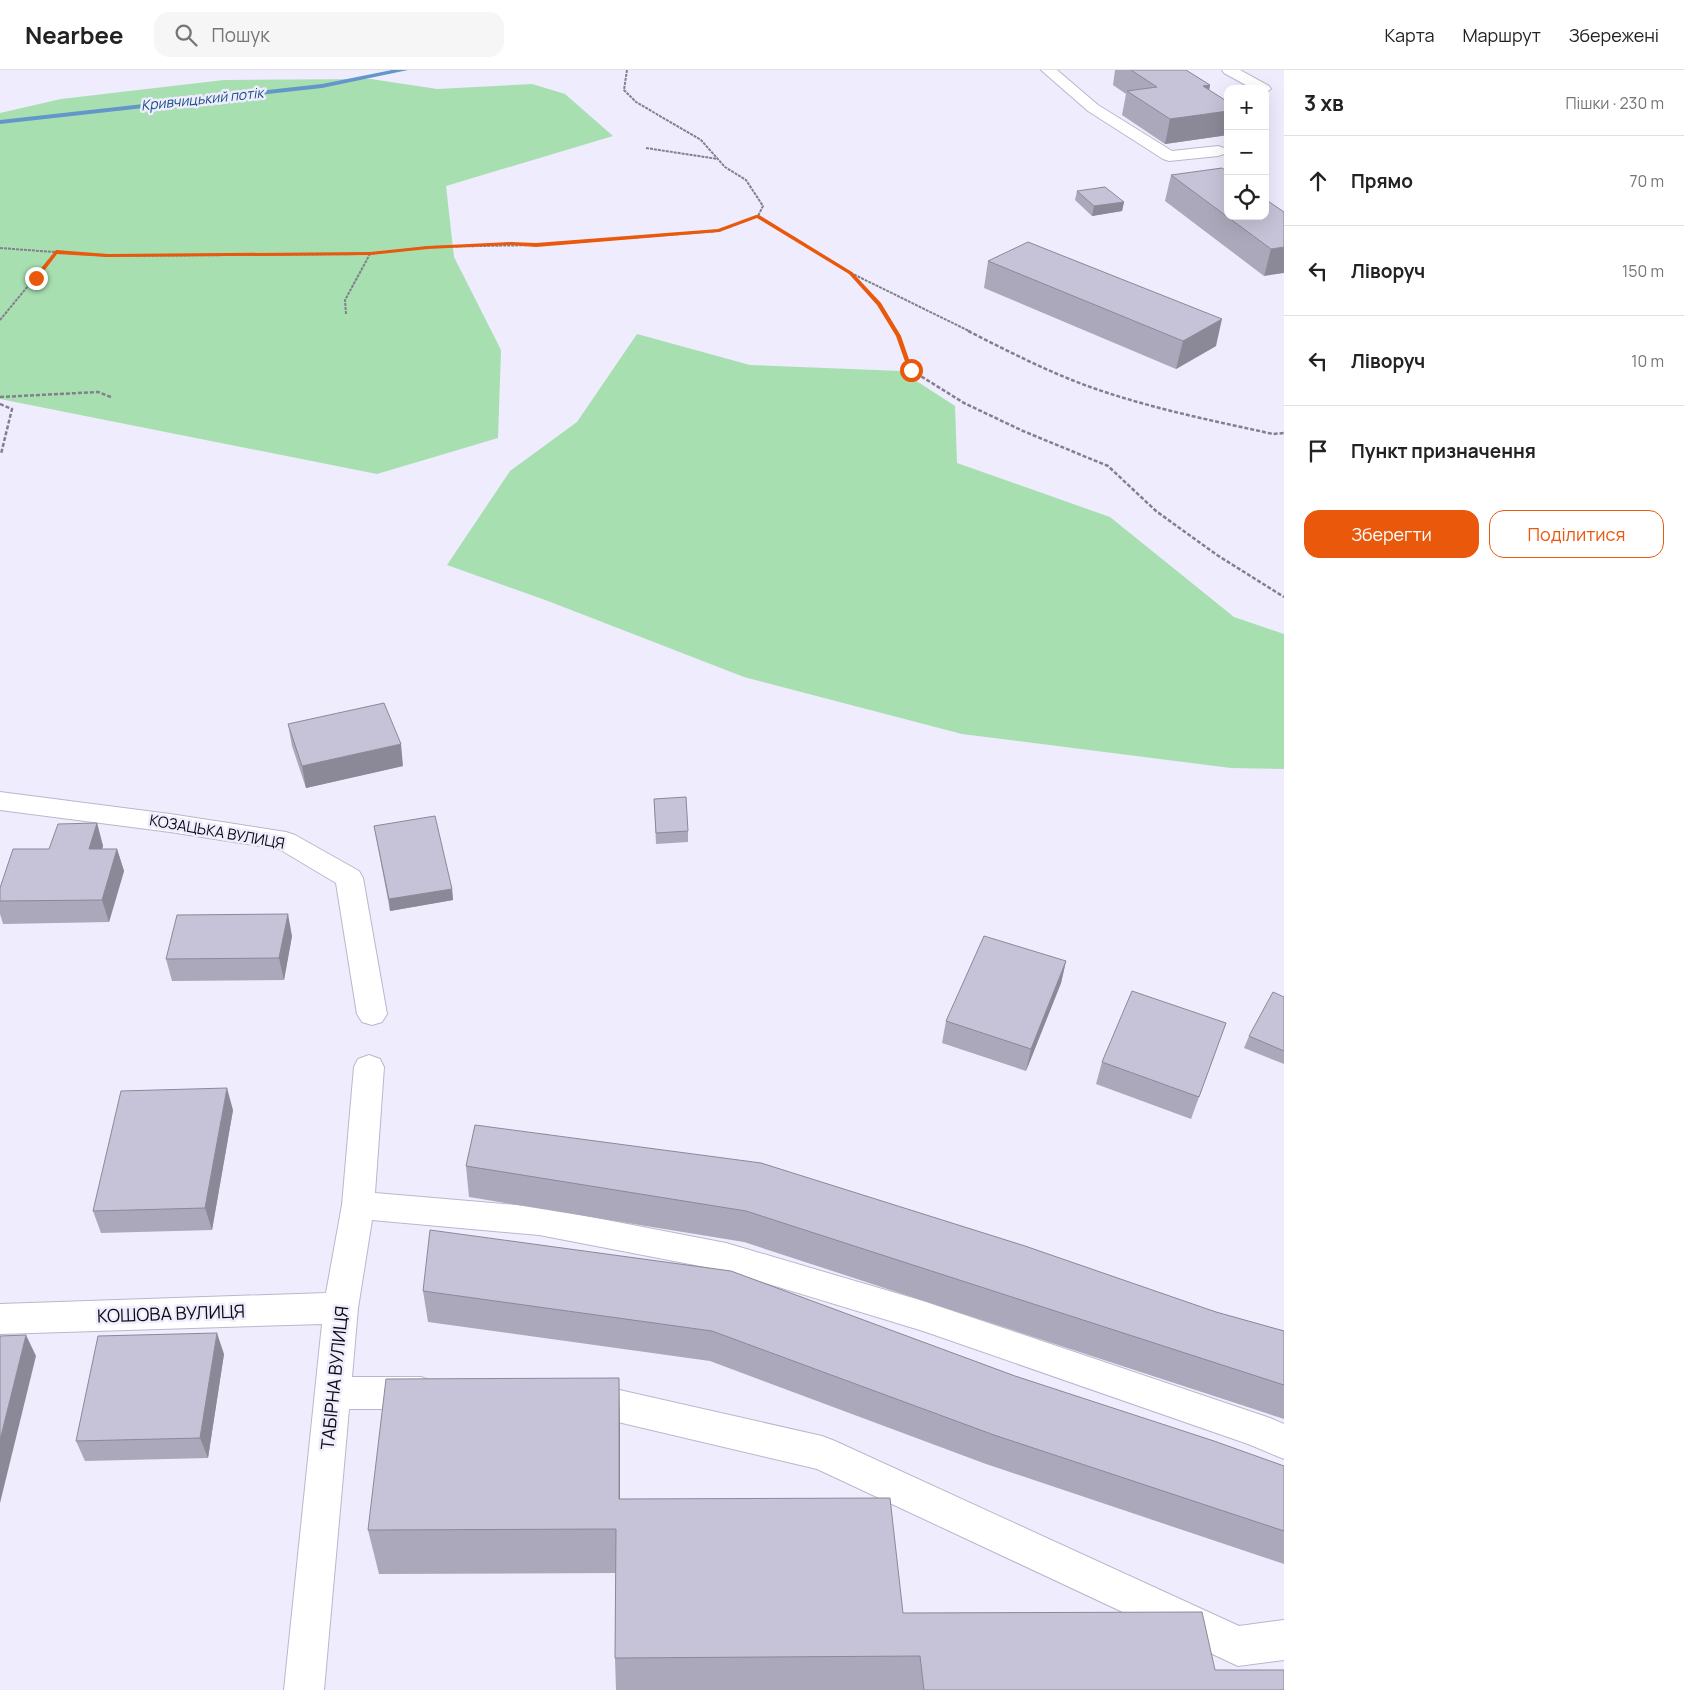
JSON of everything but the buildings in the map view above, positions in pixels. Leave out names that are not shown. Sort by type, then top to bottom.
[{"type":"street","points":[[1048,70],[1093,108],[1168,156],[1218,151]]},
{"type":"street","points":[[1229,70],[1258,85]]},
{"type":"street","name":"КОЗАЦЬКА ВУЛИЦЯ","points":[[0,800],[286,840],[349,878],[372,1014]]},
{"type":"street","name":"ТАБІРНА ВУЛИЦЯ","points":[[304,1690],[342,1308],[358,1204],[369,1066]]},
{"type":"street","points":[[358,1204],[539,1221],[726,1257],[923,1316],[1258,1430],[1284,1442]]},
{"type":"street","name":"КОШОВА ВУЛИЦЯ","points":[[0,1319],[342,1308]]},
{"type":"street","points":[[333,1393],[453,1393]]},
{"type":"street","points":[[552,1393],[562,1393],[822,1453],[1238,1646],[1284,1640]]},
{"type":"path","points":[[0,248],[108,256],[370,254],[428,247],[536,245],[719,231],[758,216],[763,206],[746,180],[725,167],[702,140],[636,102],[624,90],[627,70]]},
{"type":"path","points":[[646,148],[718,159]]},
{"type":"path","points":[[758,216],[851,273],[1016,355],[1096,389],[1180,414],[1273,434],[1284,433]]},
{"type":"path","points":[[0,320],[56,252]]},
{"type":"path","points":[[346,314],[345,300],[370,254]]},
{"type":"path","points":[[851,273],[879,304],[899,336],[911,370],[964,404],[1108,466],[1156,511],[1218,555],[1284,597]]},
{"type":"path","points":[[0,397],[98,392],[111,396]]},
{"type":"path","points":[[0,404],[12,409],[1,454]]},
{"type":"green space","points":[[371,79],[437,89],[532,84],[565,94],[613,136],[446,186],[454,257],[501,350],[498,438],[377,474],[0,399],[0,113],[61,99],[224,80]]},
{"type":"green space","points":[[637,334],[750,365],[901,371],[955,406],[957,463],[1110,517],[1234,617],[1284,634],[1284,769],[1231,768],[962,734],[744,677],[548,601],[447,565],[510,471],[577,422]]},
{"type":"waterway","name":"Кривчицький потік","points":[[0,122],[322,86],[404,70]]},
{"type":"route","points":[[36,278],[56,252],[108,256],[370,254],[428,247],[536,245],[719,231],[758,216],[851,273],[879,304],[899,336],[911,370]]}]
